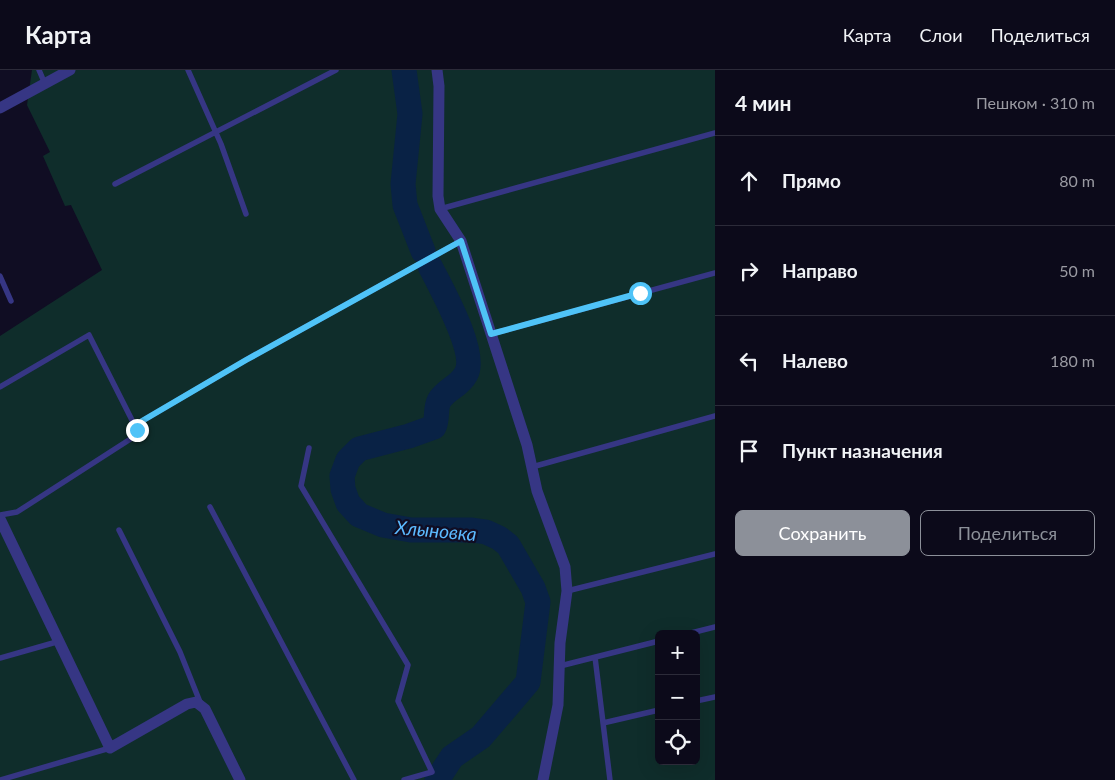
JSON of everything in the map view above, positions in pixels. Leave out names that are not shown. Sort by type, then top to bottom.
[{"type":"street","points":[[0,108],[70,70]]},
{"type":"street","points":[[437,70],[439,86],[438,196],[440,209],[461,241],[527,445],[537,492],[565,567],[568,591],[560,643],[558,705],[543,780]]},
{"type":"street","points":[[0,517],[110,748],[187,704],[196,702],[201,704],[240,780]]},
{"type":"lane","points":[[39,70],[45,84]]},
{"type":"lane","points":[[188,70],[246,214]]},
{"type":"lane","points":[[115,184],[214,131],[336,70]]},
{"type":"lane","points":[[440,209],[715,133]]},
{"type":"lane","points":[[0,517],[17,512],[132,438],[142,421],[246,360],[461,241]]},
{"type":"lane","points":[[491,334],[715,273]]},
{"type":"lane","points":[[0,276],[11,301]]},
{"type":"lane","points":[[0,387],[89,335],[137,430]]},
{"type":"lane","points":[[532,467],[715,416]]},
{"type":"lane","points":[[309,448],[301,486],[408,665],[398,701],[432,772],[404,780]]},
{"type":"lane","points":[[210,507],[354,780]]},
{"type":"lane","points":[[119,530],[180,652],[201,704]]},
{"type":"lane","points":[[568,591],[715,554]]},
{"type":"lane","points":[[700,631],[715,627]]},
{"type":"lane","points":[[0,658],[60,641]]},
{"type":"lane","points":[[560,666],[655,642]]},
{"type":"lane","points":[[595,657],[610,780]]},
{"type":"lane","points":[[700,701],[715,697]]},
{"type":"lane","points":[[603,723],[655,711]]},
{"type":"lane","points":[[0,780],[110,748]]},
{"type":"green space","points":[[32,70],[715,70],[715,780],[0,780],[0,336],[102,270],[71,205],[65,206],[43,156],[50,152],[27,105]]},
{"type":"waterway","name":"Хлыновка","points":[[404,70],[410,114],[403,184],[405,205],[423,251]]},
{"type":"waterway","name":"Хлыновка","points":[[430,266],[463,336],[467,351],[468,364],[466,374],[439,401],[434,427],[409,436],[359,449],[348,460],[342,476],[343,489],[348,503],[359,515],[383,525],[411,530],[472,530],[486,532],[499,538],[508,545],[533,588],[538,602],[528,682],[481,737],[452,757],[437,780]]},
{"type":"route","points":[[137,430],[142,421],[246,360],[461,241],[491,334],[640,293]]}]
